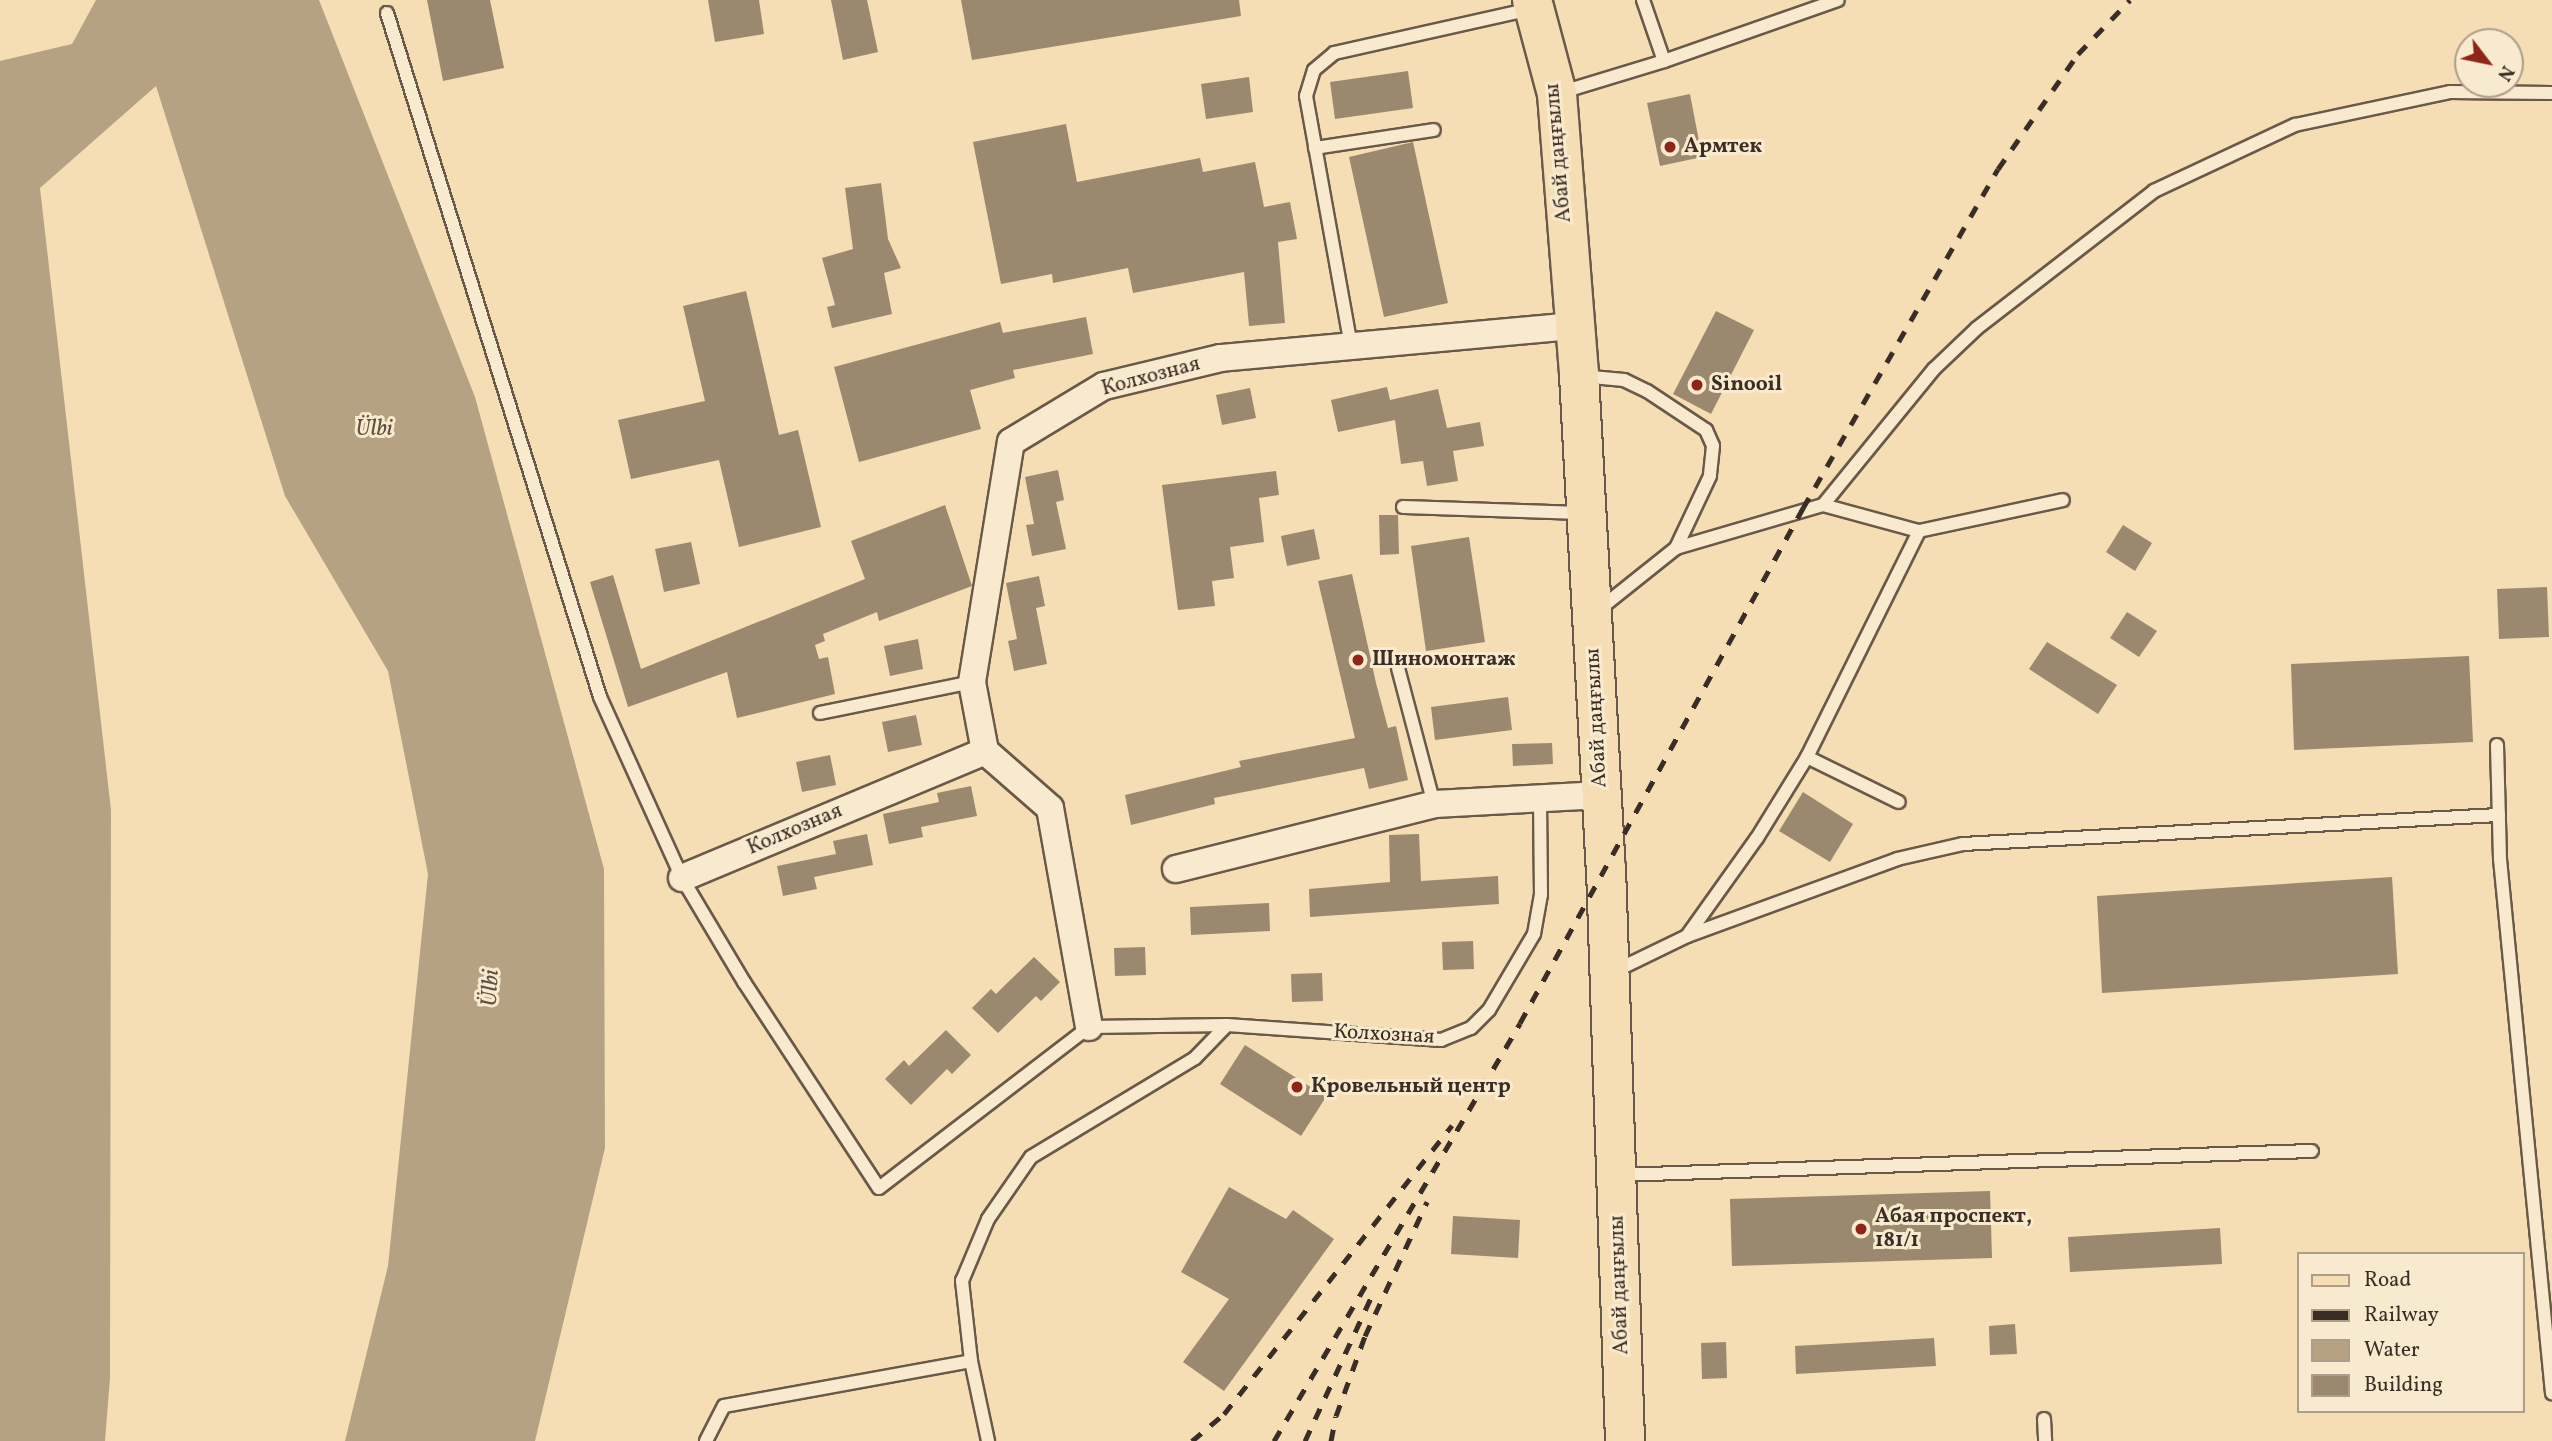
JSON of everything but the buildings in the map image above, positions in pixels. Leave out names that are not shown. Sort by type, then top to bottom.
[{"type":"main road","name":"Абай даңғылы","points":[[1533,4],[1557,94],[1573,326],[1579,375],[1602,795],[1625,1441]]},
{"type":"street","name":"Колхозная","points":[[682,877],[985,751],[972,682],[1011,442],[1104,386],[1221,358],[1573,326]]},
{"type":"street","points":[[985,751],[1050,808],[1088,1027]]},
{"type":"street","points":[[1176,869],[1434,804],[1602,795]]},
{"type":"lane","points":[[1643,0],[1664,61]]},
{"type":"lane","points":[[1557,94],[1664,61],[1838,0]]},
{"type":"lane","points":[[1351,346],[1306,96],[1314,70],[1334,54],[1533,4]]},
{"type":"lane","points":[[387,13],[600,697],[682,877],[744,982],[879,1188],[1088,1027]]},
{"type":"lane","points":[[1823,505],[1934,369],[1977,328],[2154,191],[2295,125],[2450,92],[2552,93]]},
{"type":"lane","points":[[1315,148],[1434,130]]},
{"type":"lane","points":[[1579,375],[1624,380],[1706,430],[1713,446],[1710,476],[1676,548]]},
{"type":"lane","points":[[1592,615],[1676,548],[1823,505],[1919,531],[2063,500]]},
{"type":"lane","points":[[1404,507],[1586,514]]},
{"type":"lane","points":[[1687,936],[1757,838],[1807,757],[1919,531]]},
{"type":"lane","points":[[1398,668],[1434,804]]},
{"type":"lane","points":[[820,713],[972,682]]},
{"type":"lane","points":[[2497,745],[2499,815],[2552,1393]]},
{"type":"lane","points":[[1807,757],[1899,802]]},
{"type":"lane","name":"Колхозная","points":[[1088,1027],[1227,1025],[1441,1040],[1471,1028],[1489,1010],[1534,934],[1541,895],[1540,800]]},
{"type":"lane","points":[[1608,974],[1687,936],[1897,859],[1963,844],[2499,815]]},
{"type":"lane","points":[[988,1441],[971,1361],[962,1282],[988,1219],[1031,1157],[1195,1058],[1227,1025]]},
{"type":"lane","points":[[1616,1175],[2312,1151]]},
{"type":"lane","points":[[706,1441],[724,1406],[971,1361]]},
{"type":"lane","points":[[2044,1419],[2045,1441]]},
{"type":"water","name":"Ülbi","points":[[96,0],[319,0],[475,397],[604,869],[605,1148],[535,1441],[345,1441],[388,1266],[428,874],[388,671],[285,496],[156,86],[40,188],[111,810],[110,1378],[105,1441],[0,1441],[0,61],[72,44]]},
{"type":"railway","points":[[1274,1441],[1520,1023],[1803,508],[1998,169],[2078,54],[2130,0]]},
{"type":"railway","points":[[1192,1441],[1224,1414],[1452,1125]]},
{"type":"railway","points":[[1331,1441],[1336,1416],[1365,1336],[1427,1202]]},
{"type":"railway","points":[[1305,1441],[1374,1291]]},
{"type":"place","name":"Армтек","points":[[1670,147]]},
{"type":"place","name":"Sinooil","points":[[1697,385]]},
{"type":"place","name":"Шиномонтаж","points":[[1358,660]]},
{"type":"place","name":"Кровельный центр","points":[[1297,1087]]},
{"type":"place","name":"Абая проспект, 181/1","points":[[1861,1229]]}]
